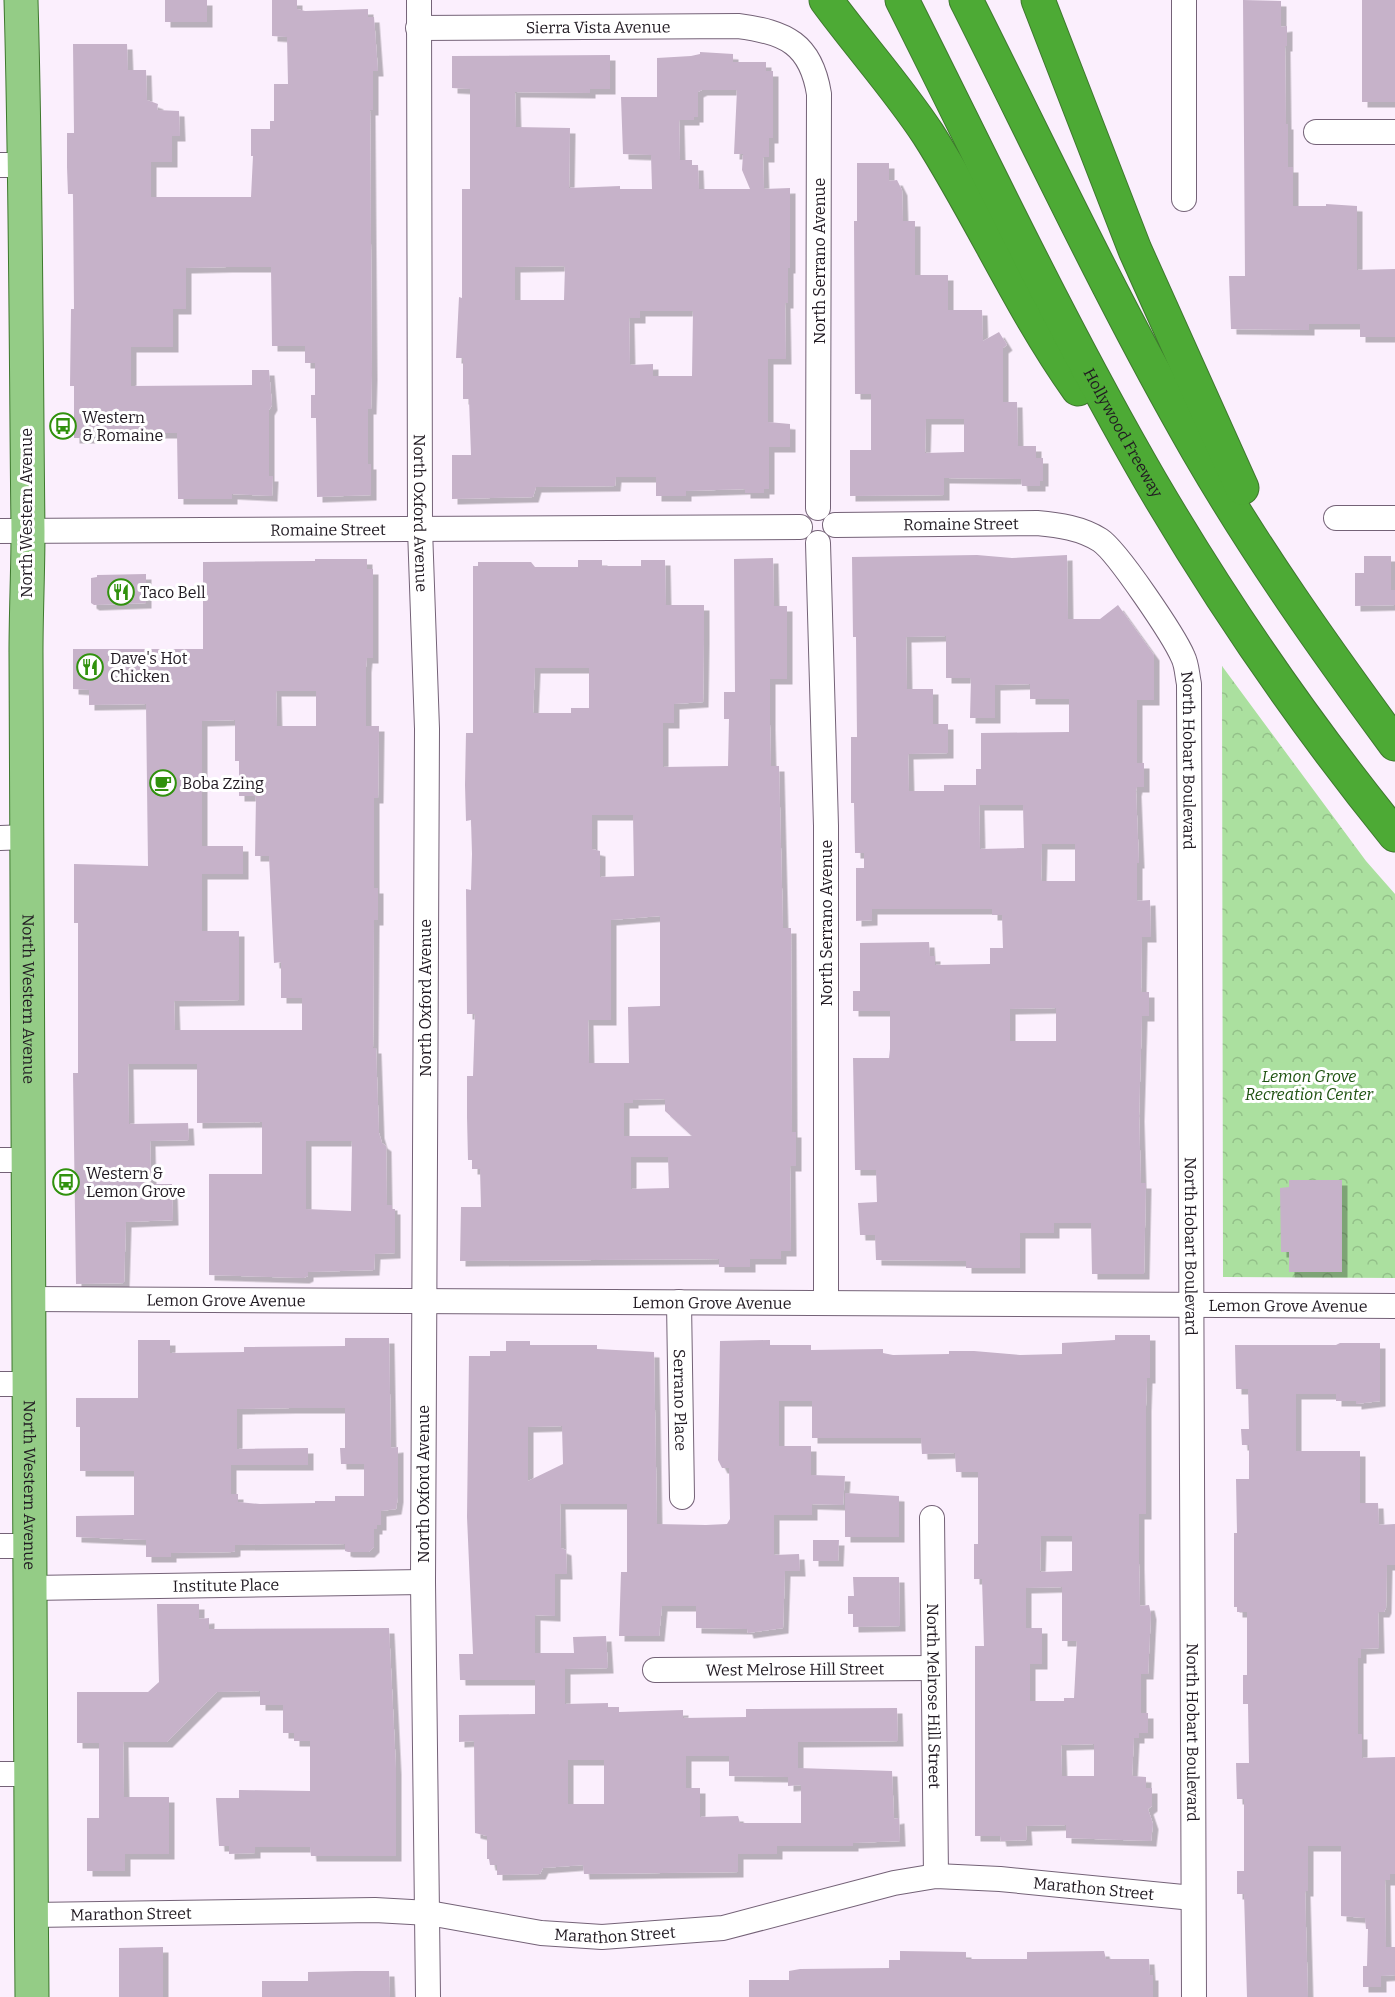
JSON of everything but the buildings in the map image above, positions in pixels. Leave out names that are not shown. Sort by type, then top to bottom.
[{"type":"highway","points":[[825,0],[901,95],[928,134],[1064,369],[1152,483]]},
{"type":"highway","name":"Hollywood Freeway","points":[[902,0],[1064,322],[1152,483],[1257,649],[1355,785],[1395,835]]},
{"type":"highway","points":[[966,0],[1156,376],[1199,452],[1297,606],[1395,744]]},
{"type":"highway","points":[[1038,0],[1144,270],[1297,606]]},
{"type":"main road","name":"North Western Avenue","points":[[21,0],[13,165],[14,1160],[30,1299],[16,1384],[15,1546],[30,1588],[15,1774],[32,1915],[32,1997]]},
{"type":"street","name":"North Oxford Avenue","points":[[419,0],[420,529],[427,729],[423,1582],[429,1913],[428,1997]]},
{"type":"street","points":[[1184,0],[1184,200]]},
{"type":"street","name":"Sierra Vista Avenue","points":[[418,28],[738,26],[776,33]]},
{"type":"street","name":"North Serrano Avenue","points":[[776,33],[790,40],[812,62],[819,94],[818,508]]},
{"type":"street","points":[[1316,132],[1395,132]]},
{"type":"street","points":[[818,508],[830,513],[835,525],[832,535],[818,543],[808,540],[800,527],[807,512],[818,508]]},
{"type":"street","points":[[1336,518],[1395,518]]},
{"type":"street","name":"Romaine Street","points":[[835,525],[1037,523],[1062,526],[1086,533]]},
{"type":"street","name":"Romaine Street","points":[[14,531],[800,527]]},
{"type":"street","name":"North Hobart Boulevard","points":[[1086,533],[1101,541],[1114,553],[1173,638],[1184,659],[1189,684],[1194,1997]]},
{"type":"street","name":"North Serrano Avenue","points":[[818,543],[826,826],[826,1303]]},
{"type":"street","name":"Lemon Grove Avenue","points":[[30,1299],[1395,1306]]},
{"type":"street","name":"Serrano Place","points":[[679,1302],[682,1497]]},
{"type":"street","name":"North Melrose Hill Street","points":[[932,1518],[936,1876]]},
{"type":"street","name":"Institute Place","points":[[30,1588],[423,1582]]},
{"type":"street","name":"West Melrose Hill Street","points":[[655,1670],[933,1668]]},
{"type":"street","name":"Marathon Street","points":[[32,1915],[375,1910],[429,1913],[541,1933],[602,1937],[723,1928],[894,1883],[936,1876],[1000,1879],[1192,1898]]},
{"type":"green space","name":"Lemon Grove Recreation Center","points":[[1222,666],[1366,861],[1395,894],[1395,1278],[1223,1277]]},
{"type":"place","name":"Western & Romaine","points":[[63,426]]},
{"type":"place","name":"Taco Bell","points":[[121,592]]},
{"type":"place","name":"Dave's Hot Chicken","points":[[90,667]]},
{"type":"place","name":"Boba Zzing","points":[[163,783]]},
{"type":"place","name":"Western & Lemon Grove","points":[[66,1182]]}]
